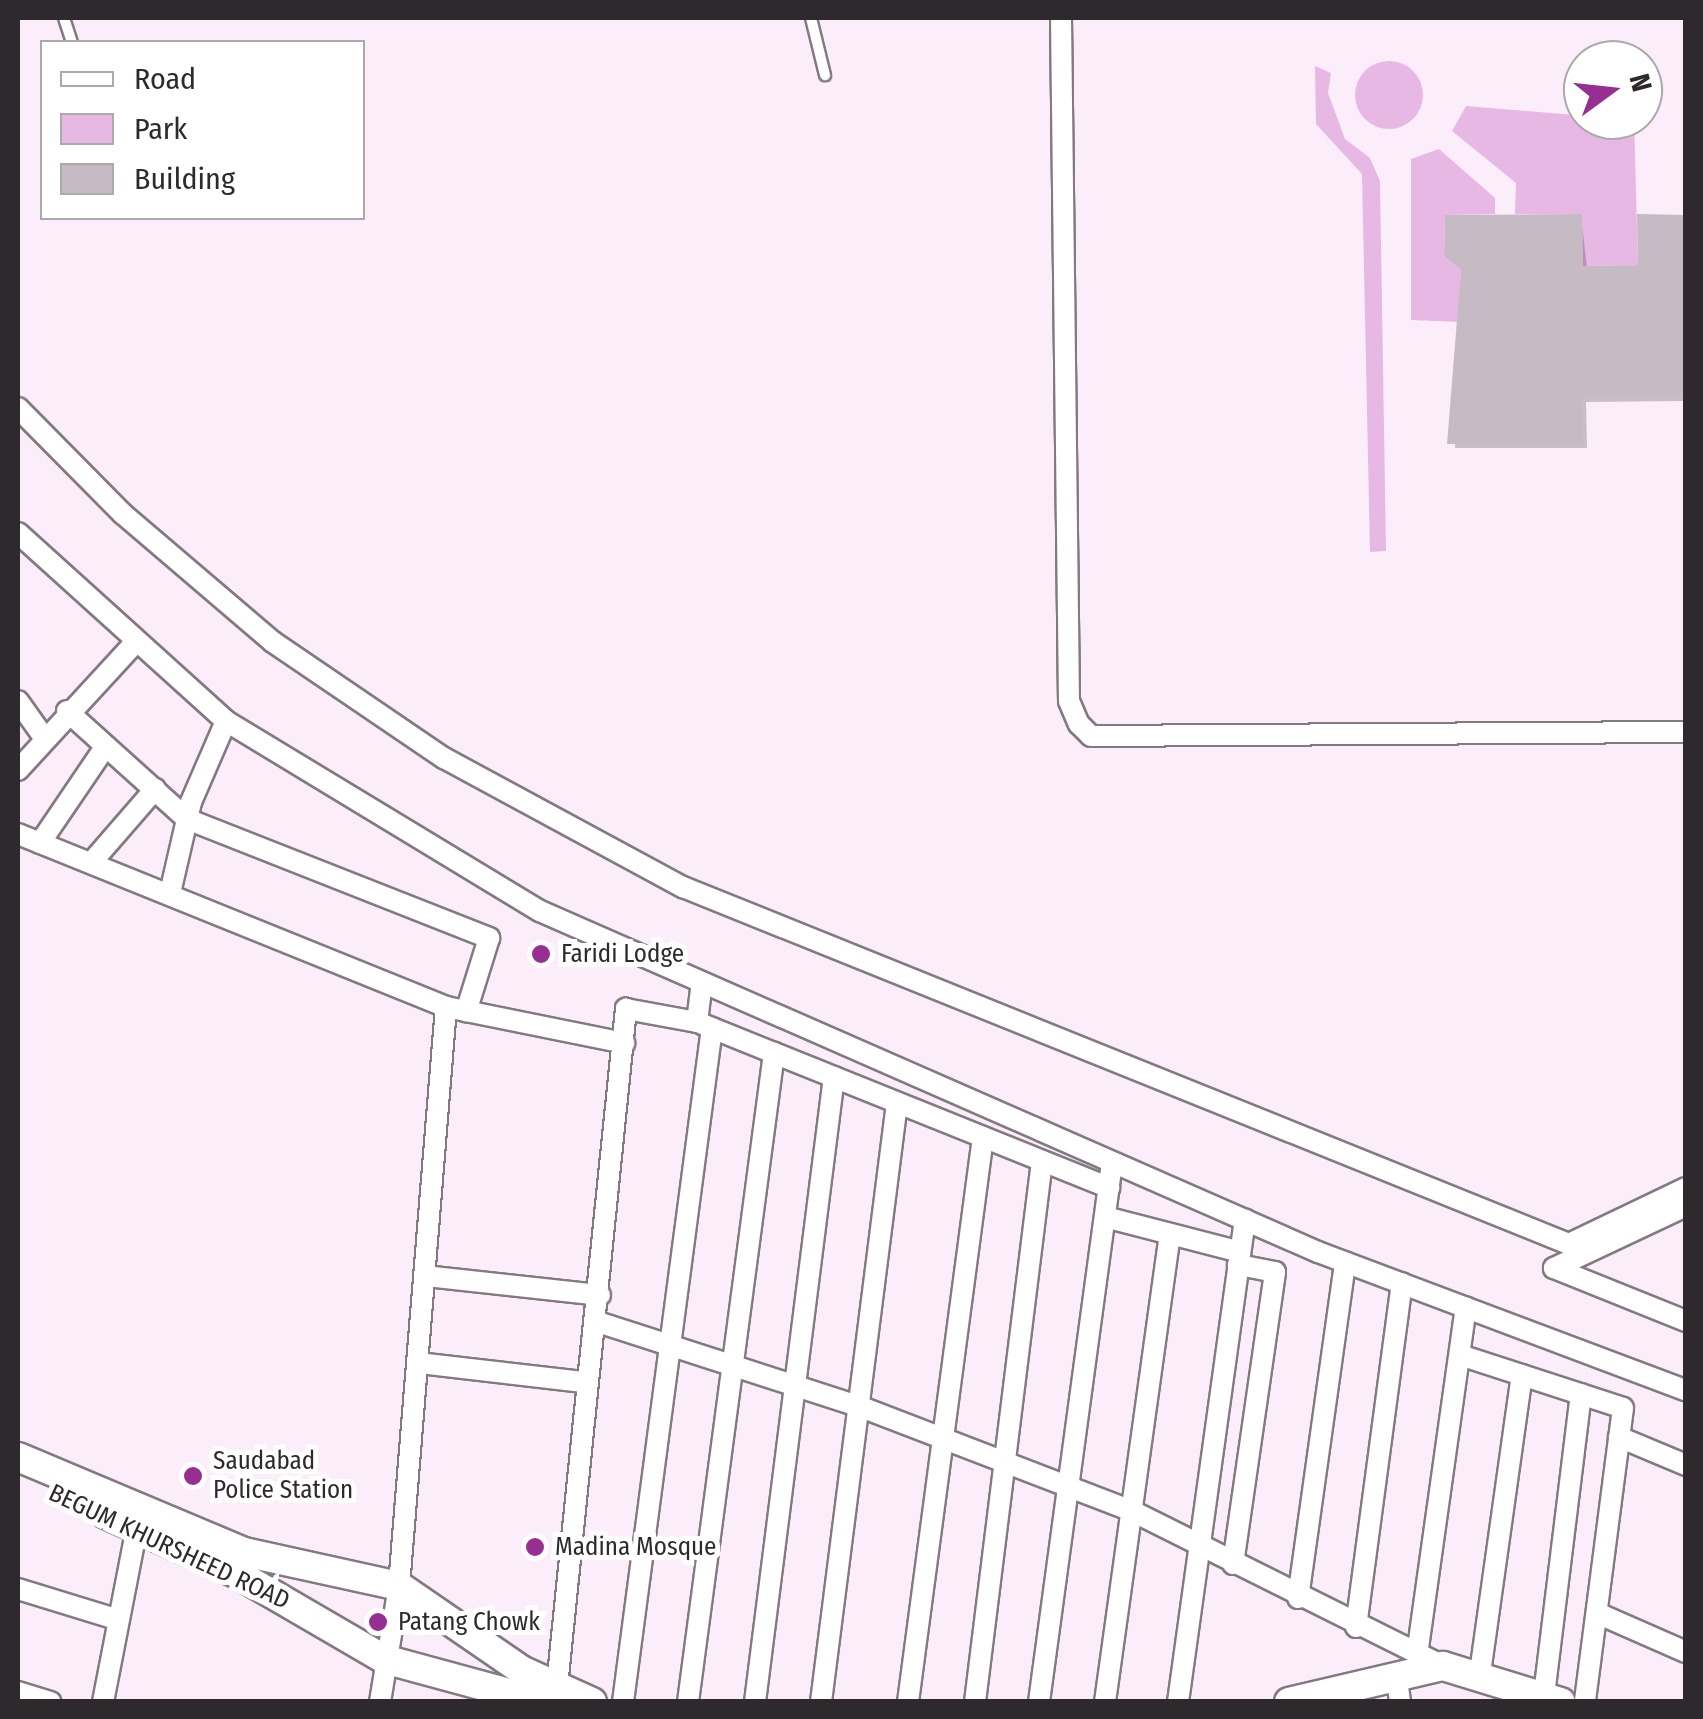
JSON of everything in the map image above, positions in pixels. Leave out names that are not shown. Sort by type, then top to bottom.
[{"type":"main road","name":"BEGUM KHURSHEED ROAD","points":[[18,1456],[244,1552],[399,1586],[549,1694]]},
{"type":"main road","name":"BEGUM KHURSHEED ROAD","points":[[18,1477],[136,1527],[384,1659],[592,1702]]},
{"type":"main road","points":[[1289,1702],[1444,1666],[1480,1674],[1542,1699]]},
{"type":"main road","points":[[1341,1702],[1399,1694],[1445,1680],[1542,1699]]},
{"type":"street","points":[[1060,18],[1069,701],[1079,724],[1091,736],[1686,732]]},
{"type":"street","points":[[18,408],[123,514],[273,642],[444,758],[683,888],[1569,1244],[1686,1188]]},
{"type":"street","points":[[18,532],[133,645],[226,721],[540,911],[701,987],[1244,1220],[1402,1284],[1686,1390]]},
{"type":"street","points":[[18,770],[43,736],[133,645]]},
{"type":"street","points":[[18,701],[43,736]]},
{"type":"street","points":[[68,712],[188,819],[490,938],[456,1009],[425,1276],[399,1586],[384,1659],[380,1702]]},
{"type":"street","points":[[170,893],[188,819],[226,721]]},
{"type":"street","points":[[40,843],[106,746]]},
{"type":"street","points":[[91,863],[155,789]]},
{"type":"street","points":[[18,834],[456,1009],[624,1043]]},
{"type":"street","points":[[624,1702],[670,1342],[704,1025],[701,987]]},
{"type":"street","points":[[549,1694],[584,1382],[598,1322],[626,1009],[704,1025],[1108,1188]]},
{"type":"street","points":[[688,1702],[774,1053]]},
{"type":"street","points":[[755,1702],[834,1078]]},
{"type":"street","points":[[821,1702],[897,1103]]},
{"type":"street","points":[[908,1702],[983,1137]]},
{"type":"street","points":[[975,1702],[1042,1161]]},
{"type":"street","points":[[1039,1702],[1112,1163]]},
{"type":"street","points":[[1686,1206],[1554,1268],[1686,1320]]},
{"type":"street","points":[[1104,1217],[1170,1234],[1275,1272],[1233,1564]]},
{"type":"street","points":[[1178,1702],[1196,1544],[1244,1220]]},
{"type":"street","points":[[1105,1702],[1170,1234]]},
{"type":"street","points":[[1298,1598],[1345,1262]]},
{"type":"street","points":[[425,1276],[600,1295]]},
{"type":"street","points":[[1356,1627],[1402,1284]]},
{"type":"street","points":[[1417,1656],[1466,1307]]},
{"type":"street","points":[[598,1322],[670,1342],[794,1388],[860,1407],[1067,1493],[1132,1511],[1356,1627],[1444,1666]]},
{"type":"street","points":[[1460,1355],[1623,1408],[1585,1702]]},
{"type":"street","points":[[419,1363],[584,1382]]},
{"type":"street","points":[[1480,1674],[1522,1375]]},
{"type":"street","points":[[1542,1699],[1581,1394]]},
{"type":"street","points":[[1619,1437],[1686,1465]]},
{"type":"street","points":[[103,1702],[112,1618],[136,1527]]},
{"type":"street","points":[[18,1589],[112,1618]]},
{"type":"street","points":[[1597,1613],[1686,1652]]},
{"type":"street","points":[[18,1692],[50,1702]]},
{"type":"lane","points":[[811,18],[825,75]]},
{"type":"green space","points":[[1389,61],[1413,71],[1423,95],[1413,119],[1389,129],[1365,119],[1355,95],[1365,71]]},
{"type":"green space","points":[[1315,66],[1331,73],[1328,93],[1345,139],[1370,158],[1380,181],[1386,551],[1370,552],[1362,174],[1316,124]]},
{"type":"green space","points":[[1466,106],[1563,114],[1563,140],[1635,140],[1638,265],[1583,266],[1582,214],[1515,214],[1516,183],[1452,131]]},
{"type":"green space","points":[[1439,149],[1495,198],[1495,214],[1445,215],[1444,256],[1461,270],[1459,322],[1411,320],[1411,159]]},
{"type":"building","points":[[1582,214],[1583,266],[1638,265],[1637,214],[1686,215],[1686,396],[1582,397],[1583,444],[1447,444],[1461,270],[1444,256],[1445,215]]},
{"type":"place","name":"Faridi Lodge","points":[[541,954]]},
{"type":"place","name":"Saudabad Police Station","points":[[193,1476]]},
{"type":"place","name":"Madina Mosque","points":[[535,1547]]},
{"type":"place","name":"Patang Chowk","points":[[378,1622]]}]
